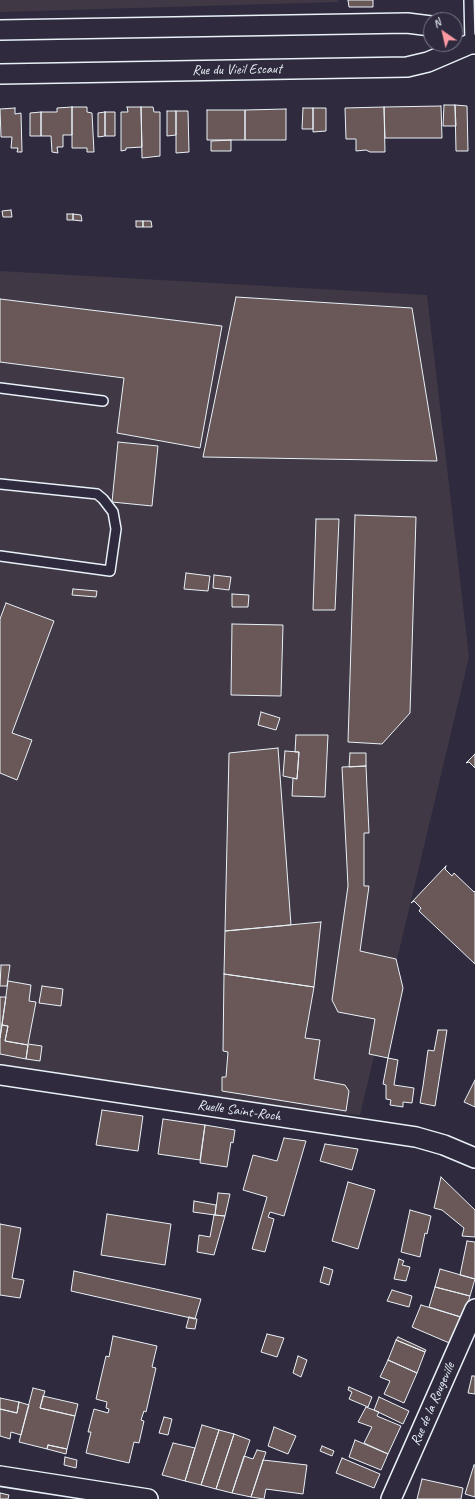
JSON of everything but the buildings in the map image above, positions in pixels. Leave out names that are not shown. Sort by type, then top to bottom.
[{"type":"street","points":[[0,30],[407,23],[423,25]]},
{"type":"street","name":"Rue du Vieil Escaut","points":[[0,74],[407,67],[428,62],[467,41]]},
{"type":"street","name":"Ruelle Saint-Roch","points":[[0,1075],[416,1137],[444,1144],[475,1158]]},
{"type":"street","name":"Rue de la Rougeville","points":[[391,1499],[475,1309]]},
{"type":"street","points":[[0,1476],[148,1499]]},
{"type":"lane","name":"Rue du Vieil Escaut","points":[[467,41],[469,0]]},
{"type":"lane","points":[[0,388],[103,401]]},
{"type":"lane","points":[[0,484],[97,494],[113,512],[116,529],[110,571],[0,556]]},
{"type":"shaded area","points":[[0,0],[338,0],[338,2],[0,12]]},
{"type":"shaded area","points":[[0,271],[427,295],[469,657],[360,1115],[0,1077]]}]
